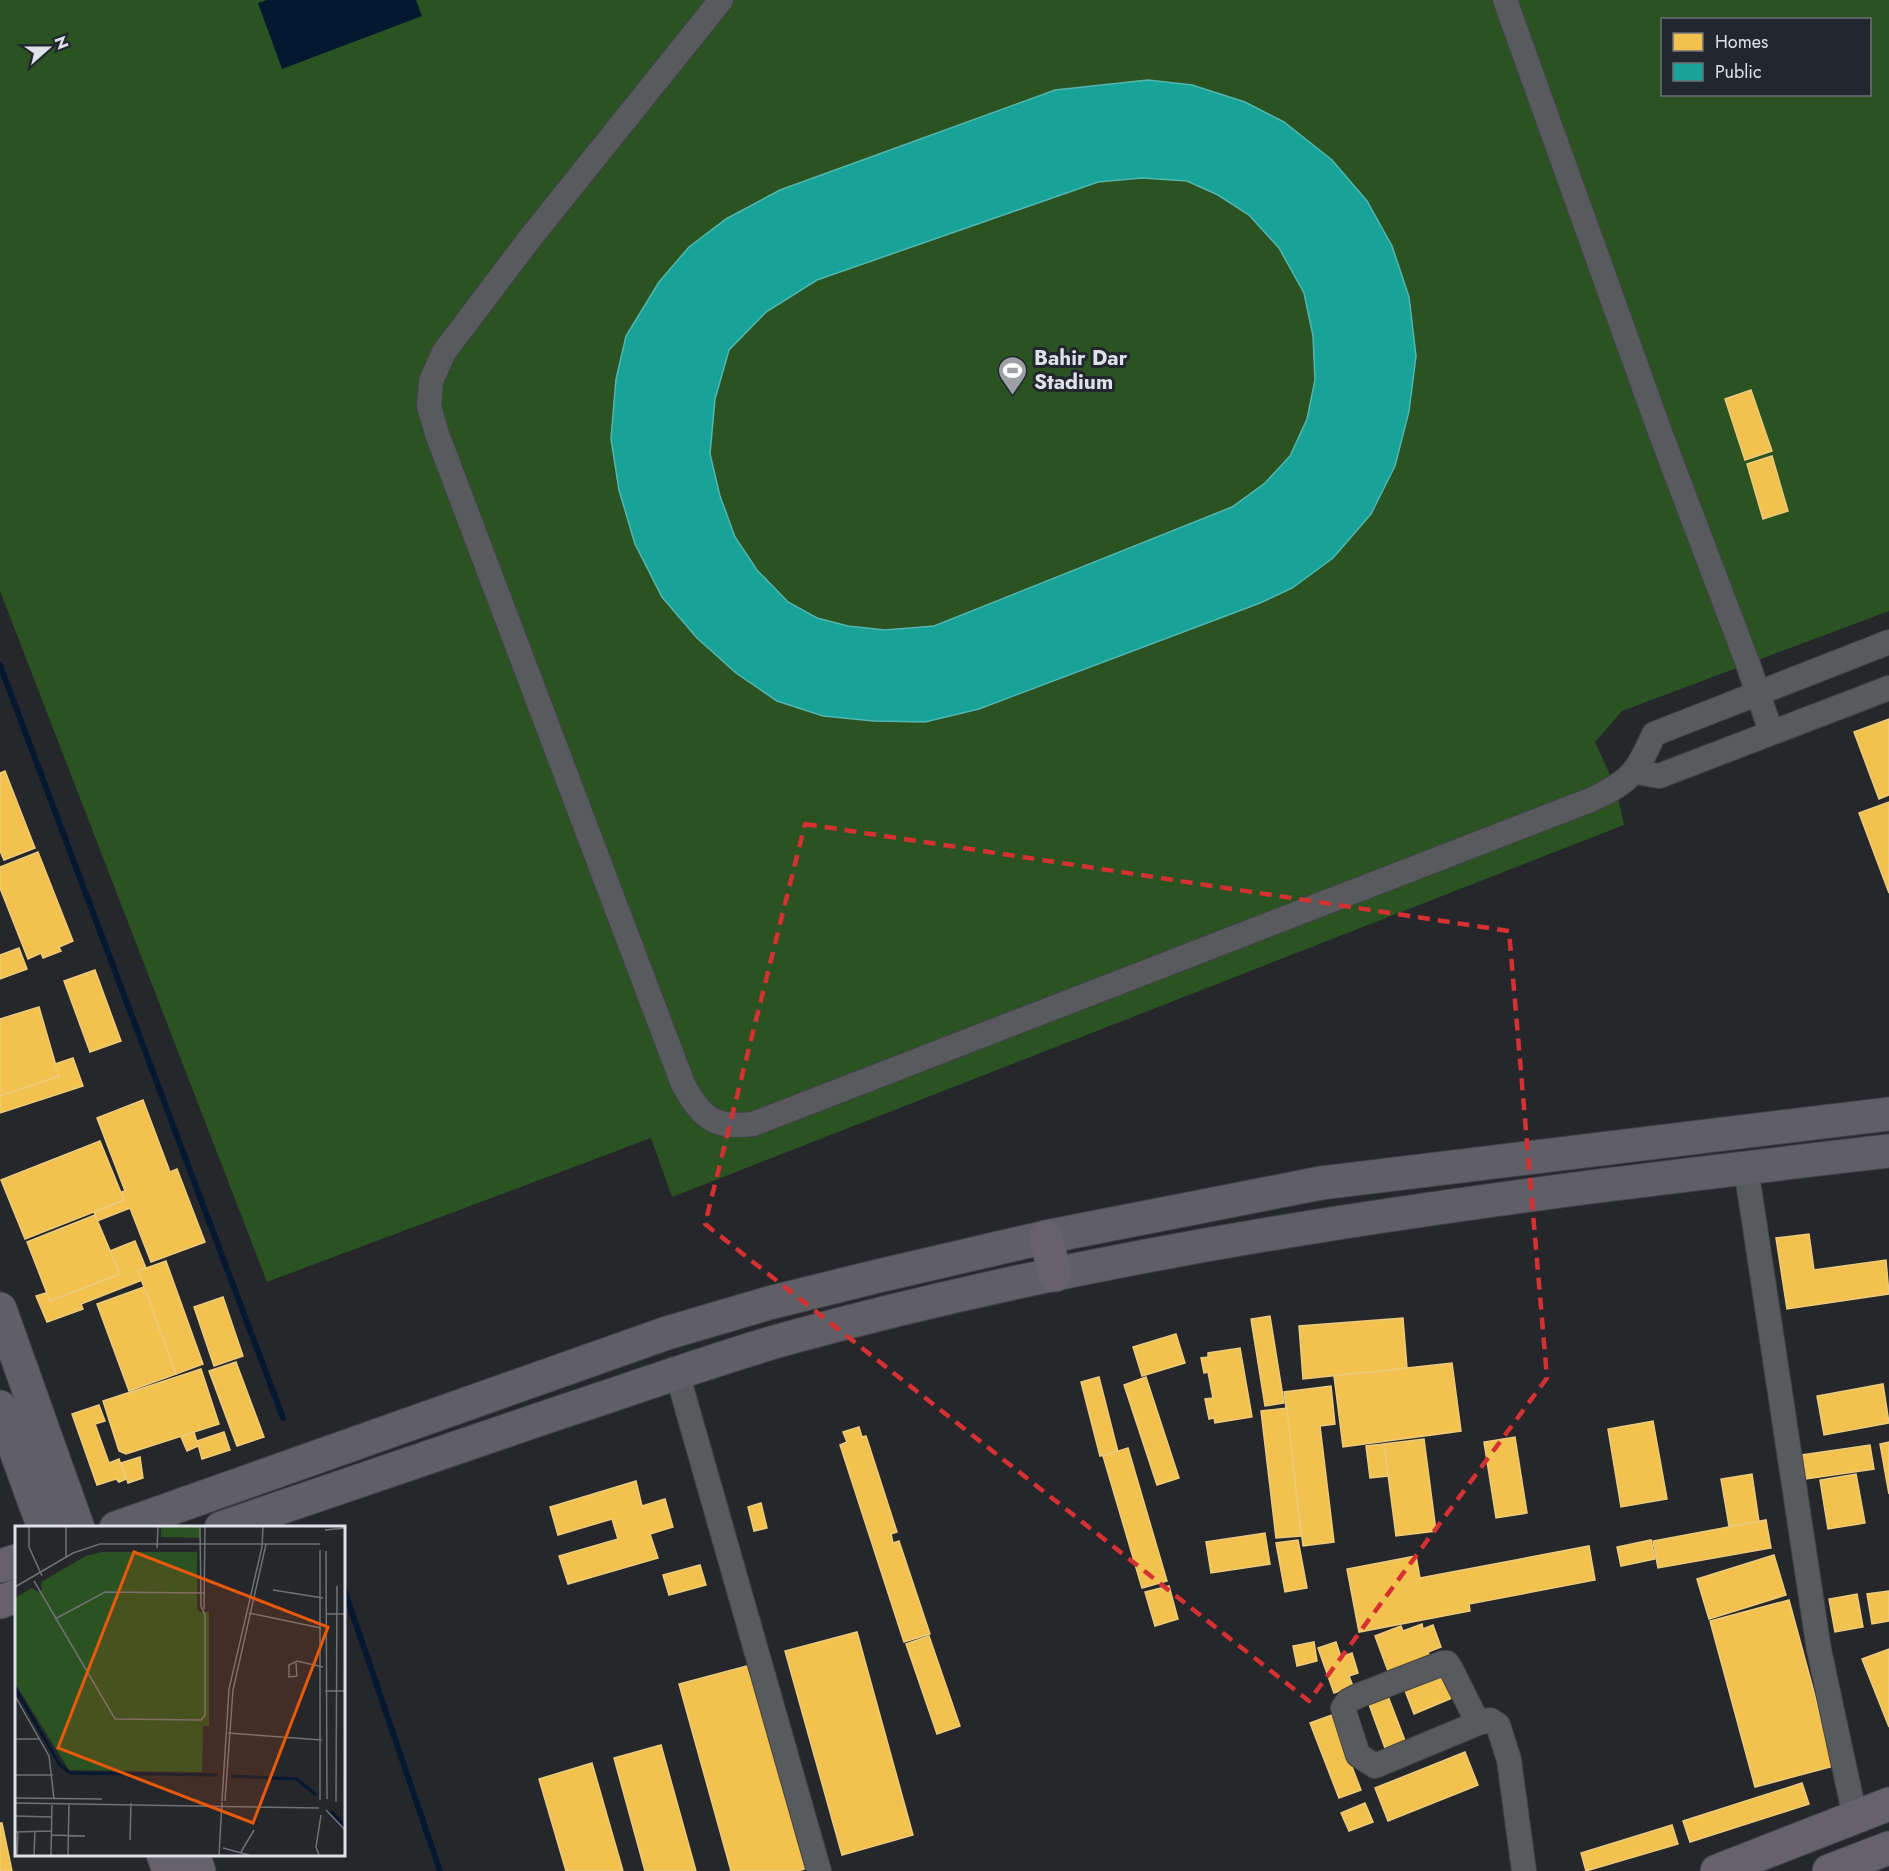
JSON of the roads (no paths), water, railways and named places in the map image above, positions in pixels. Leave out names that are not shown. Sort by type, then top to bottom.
[{"type":"main road","points":[[1046,1237],[1054,1275]]},
{"type":"main road","points":[[0,1566],[15,1561]]},
{"type":"main road","points":[[0,1602],[15,1596]]},
{"type":"main road","points":[[1717,1871],[1756,1864],[1889,1804]]},
{"type":"main road","points":[[1829,1871],[1889,1848]]},
{"type":"main road","points":[[163,1856],[169,1871]]},
{"type":"main road","points":[[194,1856],[199,1871]]},
{"type":"street","points":[[721,0],[539,227],[444,352],[431,381],[429,406],[437,434],[683,1084],[695,1107],[711,1120],[730,1127],[753,1124],[1593,799],[1616,788],[1636,772],[1654,734],[1889,642]]},
{"type":"street","points":[[1505,0],[1656,421],[1758,692],[1770,732]]},
{"type":"street","points":[[1636,772],[1659,776],[1889,688]]},
{"type":"street","points":[[119,1526],[667,1333],[769,1303],[1046,1237],[1321,1183],[1889,1114]]},
{"type":"street","points":[[224,1526],[677,1373],[783,1340],[1054,1275],[1201,1245],[1327,1224],[1889,1151]]},
{"type":"street","points":[[1746,1168],[1819,1650],[1855,1818]]},
{"type":"street","points":[[0,1310],[78,1526]]},
{"type":"street","points":[[677,1373],[819,1871]]},
{"type":"street","points":[[0,1407],[44,1526]]},
{"type":"street","points":[[1478,1723],[1451,1669],[1443,1663],[1360,1695],[1348,1701],[1343,1708],[1358,1755],[1375,1766],[1478,1723],[1490,1720],[1498,1725],[1502,1732],[1518,1814],[1524,1871]]},
{"type":"water","points":[[267,0],[416,0],[422,16],[282,69],[258,3]]},
{"type":"waterway","points":[[0,665],[283,1418]]},
{"type":"waterway","points":[[345,1592],[440,1871]]},
{"type":"place","name":"Bahir Dar Stadium","points":[[1013,396]]}]
